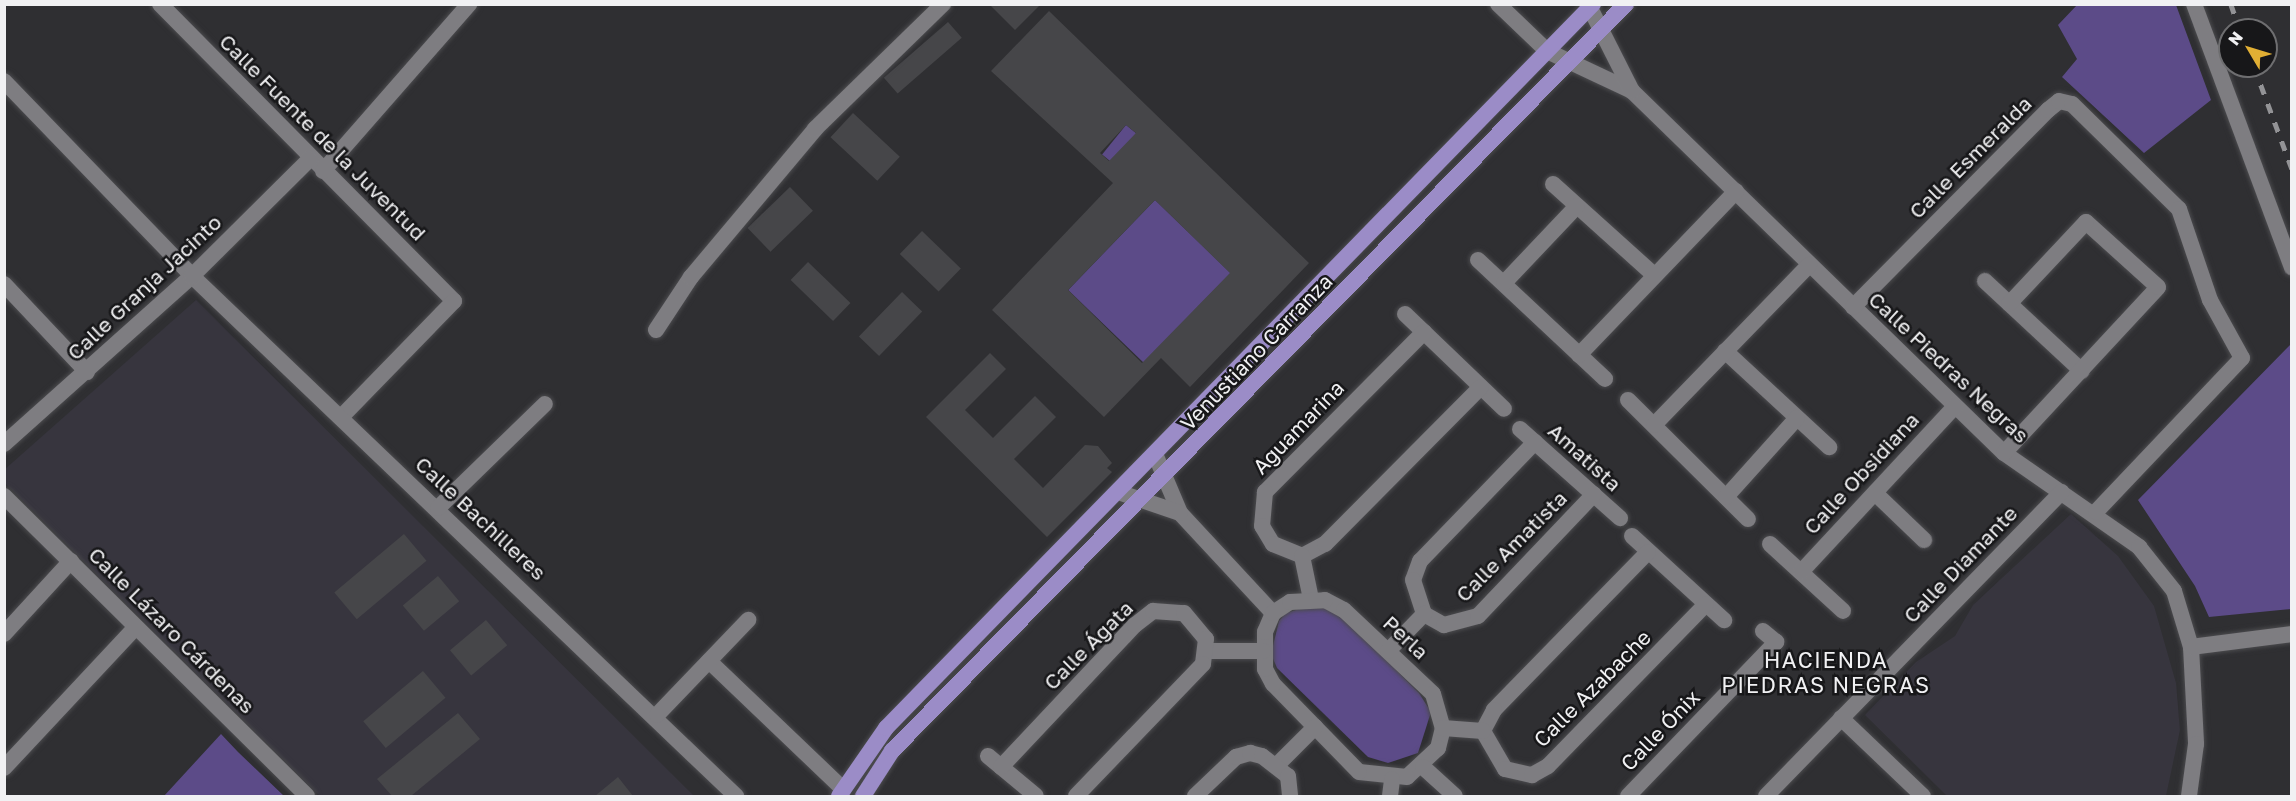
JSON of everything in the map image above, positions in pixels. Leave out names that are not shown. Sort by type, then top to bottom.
[{"type":"main road","name":"Venustiano Carranza","points":[[863,796],[892,751],[915,727],[1168,476],[1626,4]]},
{"type":"main road","name":"Venustiano Carranza","points":[[841,793],[886,728],[1592,6]]},
{"type":"main road","points":[[900,714],[915,727]]},
{"type":"street","name":"Calle Fuente de la Juventud","points":[[160,4],[310,159],[454,301],[341,417]]},
{"type":"street","points":[[323,171],[469,4]]},
{"type":"street","points":[[656,330],[691,277],[815,129],[943,4]]},
{"type":"street","name":"Calle Piedras Negras","points":[[1497,4],[1547,51],[1632,91],[2004,453],[2061,492],[2096,512],[2139,547],[2174,591],[2191,647],[2196,744],[2190,796]]},
{"type":"street","points":[[2194,4],[2292,267]]},
{"type":"street","name":"Calle Piedras Negras","points":[[1592,6],[1604,27],[1632,91]]},
{"type":"street","name":"Calle Bachilleres","points":[[4,81],[192,276],[657,715],[736,796]]},
{"type":"street","name":"Calle Esmeralda","points":[[1853,307],[2059,101],[2072,104],[2179,209],[2210,300],[2242,358],[2236,369],[2096,512]]},
{"type":"street","name":"Calle Granja Jacinto","points":[[4,444],[192,276],[310,159]]},
{"type":"street","points":[[1552,184],[1654,275]]},
{"type":"street","points":[[1580,356],[1654,275],[1736,191]]},
{"type":"street","points":[[1504,282],[1577,206]]},
{"type":"street","points":[[2004,453],[2082,372],[2158,287],[2086,222],[2009,304]]},
{"type":"street","points":[[1478,260],[1605,379]]},
{"type":"street","points":[[1654,425],[1809,264]]},
{"type":"street","points":[[1985,281],[2082,372]]},
{"type":"street","points":[[4,284],[87,372]]},
{"type":"street","points":[[1405,314],[1504,408]]},
{"type":"street","name":"Aguamarina","points":[[1302,556],[1273,544],[1262,526],[1265,492],[1424,332]]},
{"type":"street","points":[[1725,351],[1829,447]]},
{"type":"street","points":[[1480,387],[1325,544],[1302,556],[1311,599],[1290,602],[1273,613],[1263,651],[1273,684],[1359,772],[1392,779],[1424,767],[1438,748],[1443,728],[1483,731],[1494,710],[1648,552]]},
{"type":"street","points":[[1628,400],[1748,519]]},
{"type":"street","points":[[438,508],[545,404]]},
{"type":"street","name":"Calle Obsidiana","points":[[1801,572],[1955,406]]},
{"type":"street","points":[[1726,497],[1797,418]]},
{"type":"street","name":"Amatista","points":[[1520,429],[1620,518]]},
{"type":"street","points":[[1389,651],[1424,614],[1413,580],[1420,561],[1535,442]]},
{"type":"street","points":[[1155,454],[1168,476],[1180,513],[1273,613]]},
{"type":"street","points":[[1118,492],[1180,513]]},
{"type":"street","name":"Calle Diamante","points":[[1766,796],[2061,492]]},
{"type":"street","points":[[1875,493],[1924,540]]},
{"type":"street","name":"Calle Amatista","points":[[1424,614],[1444,626],[1478,616],[1594,494]]},
{"type":"street","name":"Calle Lázaro Cárdenas","points":[[4,496],[307,796]]},
{"type":"street","points":[[1632,536],[1724,620]]},
{"type":"street","points":[[1770,544],[1843,611]]},
{"type":"street","points":[[4,634],[71,561]]},
{"type":"street","name":"Perla","points":[[1311,599],[1344,610],[1434,694],[1443,728]]},
{"type":"street","name":"Calle Azabache","points":[[1483,731],[1505,769],[1532,775],[1706,604]]},
{"type":"street","name":"Calle Ágata","points":[[1036,796],[994,762],[1153,611],[1184,613],[1206,639],[1206,651]]},
{"type":"street","points":[[657,715],[748,620]]},
{"type":"street","points":[[4,768],[136,627]]},
{"type":"street","points":[[2191,647],[2292,634]]},
{"type":"street","name":"Calle Ónix","points":[[1628,796],[1770,637]]},
{"type":"street","points":[[1076,796],[1193,678],[1206,651],[1263,651]]},
{"type":"street","points":[[709,661],[841,793]]},
{"type":"street","points":[[1842,718],[1923,796]]},
{"type":"street","points":[[1277,765],[1315,727]]},
{"type":"street","points":[[1195,796],[1236,757],[1262,756],[1277,765],[1288,776],[1290,796]]},
{"type":"street","points":[[1424,767],[1455,796]]},
{"type":"street","points":[[1390,796],[1392,779]]},
{"type":"shaded area","points":[[2077,5],[2176,5],[2211,100],[2144,153],[2062,77],[2077,59],[2058,25]]},
{"type":"shaded area","points":[[1126,125],[1136,133],[1112,163],[1102,155]]},
{"type":"shaded area","points":[[1155,200],[1231,273],[1144,363],[1068,290]]},
{"type":"shaded area","points":[[196,300],[694,796],[320,796],[5,483],[4,470]]},
{"type":"shaded area","points":[[2291,344],[2291,609],[2209,617],[2195,586],[2138,500]]},
{"type":"shaded area","points":[[2071,514],[2118,556],[2154,606],[2176,683],[2180,730],[2166,796],[1947,796],[1865,715],[1916,662],[1955,636],[1973,605]]},
{"type":"shaded area","points":[[1316,604],[1339,613],[1419,693],[1431,712],[1418,753],[1388,763],[1368,757],[1277,668],[1271,654],[1279,621],[1286,613]]},
{"type":"shaded area","points":[[221,734],[238,752],[284,796],[164,796]]},
{"type":"building","points":[[989,4],[1037,4],[1039,6],[1015,30]]},
{"type":"building","points":[[1049,11],[1309,263],[1190,387],[1161,358],[1104,417],[992,310],[1113,183],[991,71]],"holes":[[[1126,125],[1136,133],[1109,161],[1100,153]],[[1155,200],[1230,273],[1142,363],[1068,290]]]},
{"type":"building","points":[[948,22],[962,38],[898,94],[884,78]]},
{"type":"building","points":[[853,113],[900,157],[877,181],[830,137]]},
{"type":"building","points":[[790,187],[813,211],[770,252],[748,228]]},
{"type":"building","points":[[922,231],[961,269],[939,292],[900,254]]},
{"type":"building","points":[[808,262],[850,303],[833,321],[791,280]]},
{"type":"building","points":[[902,292],[922,311],[879,356],[859,337]]},
{"type":"building","points":[[990,353],[1006,369],[965,410],[993,438],[1035,396],[1056,417],[1014,459],[1043,488],[1085,445],[1098,446],[1112,463],[1107,468],[1112,472],[1047,537],[926,417]]},
{"type":"building","points":[[404,534],[426,561],[357,619],[334,592]]},
{"type":"building","points":[[438,576],[459,601],[424,631],[403,606]]},
{"type":"building","points":[[486,620],[507,645],[471,675],[450,650]]},
{"type":"building","points":[[423,671],[445,698],[386,748],[363,721]]},
{"type":"building","points":[[458,713],[480,739],[411,796],[392,796],[377,779]]},
{"type":"building","points":[[618,777],[633,796],[595,796]]},
{"type":"railway","points":[[2231,4],[2236,18]]},
{"type":"railway","points":[[2258,78],[2292,169]]},
{"type":"district","name":"HACIENDA PIEDRAS NEGRAS","points":[[1826,672]]}]
